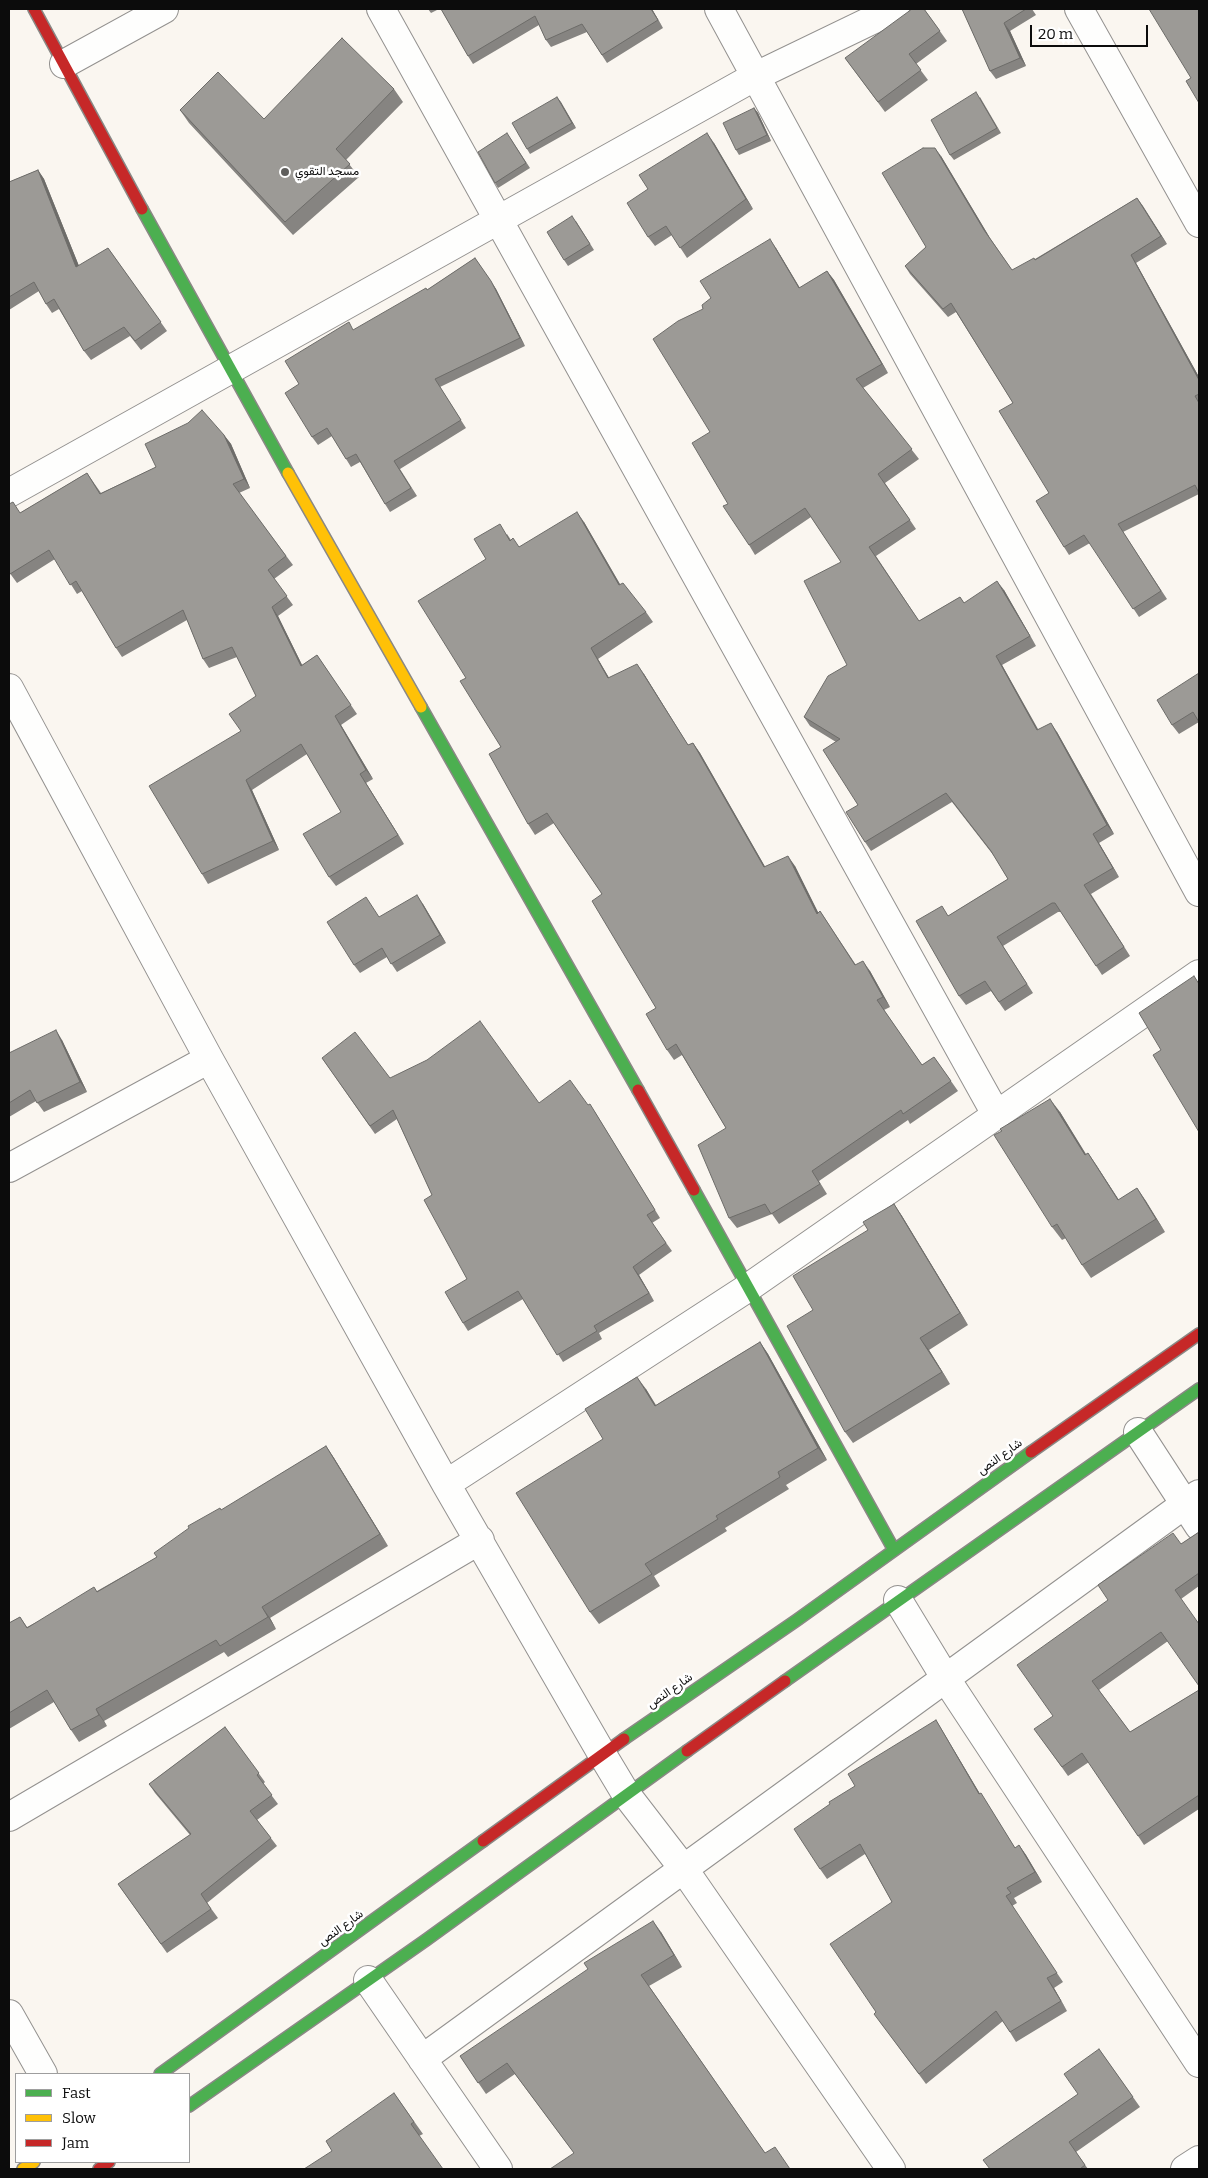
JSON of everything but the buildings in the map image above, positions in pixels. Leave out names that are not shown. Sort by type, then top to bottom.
[{"type":"main road","points":[[34,9],[230,371],[749,1287],[894,1550]]},
{"type":"main road","name":"شارع النص","points":[[161,2073],[336,1949],[602,1754],[1199,1334]]},
{"type":"main road","points":[[190,2105],[898,1600],[1199,1389]]},
{"type":"street","points":[[64,64],[164,9]]},
{"type":"street","points":[[381,9],[997,1116]]},
{"type":"street","points":[[719,9],[1199,892]]},
{"type":"street","points":[[9,493],[756,76],[895,9]]},
{"type":"street","points":[[1079,9],[1199,223]]},
{"type":"street","points":[[9,688],[209,1059],[446,1484],[602,1754],[626,1794],[683,1868],[891,2169]]},
{"type":"street","points":[[446,1484],[749,1287],[1199,974]]},
{"type":"street","points":[[9,1168],[209,1059]]},
{"type":"street","points":[[422,2059],[946,1679],[1195,1508],[1138,1432]]},
{"type":"street","points":[[9,1817],[480,1540]]},
{"type":"street","points":[[898,1600],[946,1679],[1199,2064]]},
{"type":"street","points":[[368,1980],[498,2169]]},
{"type":"street","points":[[9,2014],[42,2073]]},
{"type":"street","points":[[1185,2169],[1199,2160]]},
{"type":"traffic: fast","points":[[142,209],[288,473]]},
{"type":"traffic: fast","points":[[421,707],[638,1090]]},
{"type":"traffic: fast","points":[[694,1190],[894,1550]]},
{"type":"traffic: fast","points":[[785,1681],[1199,1389]]},
{"type":"traffic: fast","points":[[624,1739],[797,1620],[1031,1452]]},
{"type":"traffic: fast","points":[[190,2105],[426,1940],[687,1751]]},
{"type":"traffic: fast","points":[[161,2073],[483,1841]]},
{"type":"traffic: slow","points":[[288,473],[421,707]]},
{"type":"traffic: slow","points":[[23,2169],[32,2163]]},
{"type":"traffic: jam","points":[[34,9],[142,209]]},
{"type":"traffic: jam","points":[[638,1090],[694,1190]]},
{"type":"traffic: jam","points":[[1031,1452],[1199,1334]]},
{"type":"traffic: jam","points":[[687,1751],[785,1681]]},
{"type":"traffic: jam","points":[[483,1841],[624,1739]]},
{"type":"traffic: jam","points":[[99,2169],[108,2163]]},
{"type":"place","name":"مسجد التقوي","points":[[285,172]]}]
